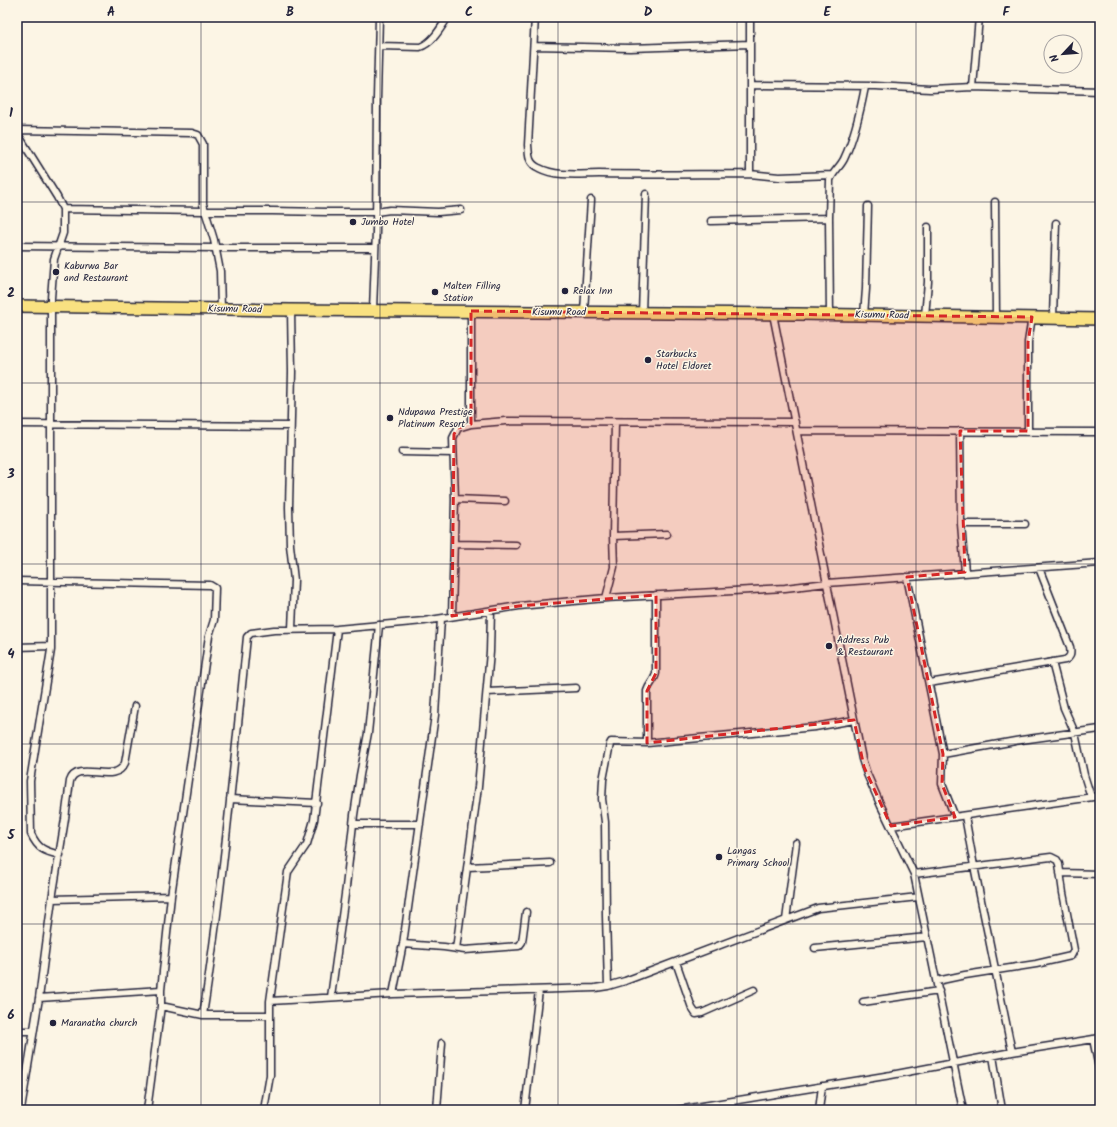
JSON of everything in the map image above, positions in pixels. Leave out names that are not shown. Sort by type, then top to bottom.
[{"type":"highway","name":"Kisumu Road","points":[[17,306],[1100,318]]},
{"type":"street","points":[[373,310],[379,17]]},
{"type":"street","points":[[379,46],[424,46],[434,36],[448,17]]},
{"type":"street","points":[[535,17],[529,155],[530,161],[539,168],[562,174],[750,174],[779,177],[832,175]]},
{"type":"street","points":[[750,17],[750,174]]},
{"type":"street","points":[[973,87],[979,17]]},
{"type":"street","points":[[534,46],[630,48],[750,44]]},
{"type":"street","points":[[750,85],[930,88],[973,87],[1100,91]]},
{"type":"street","points":[[830,315],[829,187],[832,175],[841,165],[849,148],[865,87]]},
{"type":"street","points":[[17,130],[196,134],[201,138],[202,198],[204,211],[215,248],[221,279],[221,309]]},
{"type":"street","points":[[17,133],[63,209],[63,233],[54,259],[52,273],[50,425],[52,582],[51,646],[30,782],[30,819],[31,834],[34,842],[44,851],[60,855]]},
{"type":"street","points":[[642,313],[646,194]]},
{"type":"street","points":[[584,312],[591,200]]},
{"type":"street","points":[[996,202],[996,316]]},
{"type":"street","points":[[864,315],[868,206]]},
{"type":"street","points":[[63,209],[376,212],[390,210],[438,212],[462,210]]},
{"type":"street","points":[[710,221],[829,218]]},
{"type":"street","points":[[1053,318],[1056,223]]},
{"type":"street","points":[[925,316],[928,282],[928,227]]},
{"type":"street","points":[[17,246],[375,248]]},
{"type":"street","points":[[291,310],[292,372],[290,426],[290,538],[294,580],[292,629]]},
{"type":"street","points":[[471,311],[471,424]]},
{"type":"street","points":[[773,314],[864,767],[914,874],[963,1110]]},
{"type":"street","points":[[1028,431],[1028,342],[1032,317]]},
{"type":"street","points":[[452,616],[455,499],[453,438],[458,428],[471,424],[506,421],[795,422]]},
{"type":"street","points":[[606,598],[614,567],[613,536],[615,422]]},
{"type":"street","points":[[17,424],[290,426]]},
{"type":"street","points":[[797,431],[1100,432]]},
{"type":"street","points":[[960,431],[961,524],[965,572]]},
{"type":"street","points":[[402,452],[453,453]]},
{"type":"street","points":[[455,499],[505,501]]},
{"type":"street","points":[[961,524],[1025,524]]},
{"type":"street","points":[[613,536],[667,534]]},
{"type":"street","points":[[454,544],[516,545]]},
{"type":"street","points":[[203,1015],[212,957],[248,635],[254,632],[292,629],[337,629],[441,619],[519,606],[606,598],[785,588],[907,576],[1100,563]]},
{"type":"street","points":[[929,684],[1069,658],[1071,654],[1070,647],[1038,568]]},
{"type":"street","points":[[907,576],[943,754],[942,784],[955,817]]},
{"type":"street","points":[[17,581],[202,584],[210,585],[215,588],[214,620],[209,636],[172,896],[161,990],[161,1006],[147,1110]]},
{"type":"street","points":[[647,743],[647,691],[649,685],[654,680],[656,673],[656,595]]},
{"type":"street","points":[[456,949],[478,787],[490,652],[491,611]]},
{"type":"street","points":[[393,994],[403,944],[435,715],[441,619]]},
{"type":"street","points":[[331,997],[353,824],[368,733],[379,625]]},
{"type":"street","points":[[264,1110],[270,1075],[270,1001],[288,872],[307,844],[314,820],[337,629]]},
{"type":"street","points":[[17,647],[51,646]]},
{"type":"street","points":[[1052,662],[1064,708],[1075,733],[1084,775],[1091,797]]},
{"type":"street","points":[[487,692],[576,688]]},
{"type":"street","points":[[21,1110],[39,998],[52,899],[71,776],[82,772],[114,773],[123,768],[135,706]]},
{"type":"street","points":[[608,986],[605,829],[602,799],[603,780],[611,742],[647,743],[815,727],[854,720]]},
{"type":"street","points":[[943,754],[1021,740],[1100,729]]},
{"type":"street","points":[[891,826],[1100,796]]},
{"type":"street","points":[[230,799],[317,803]]},
{"type":"street","points":[[965,816],[1012,1052]]},
{"type":"street","points":[[353,824],[420,824]]},
{"type":"street","points":[[786,920],[796,843]]},
{"type":"street","points":[[914,874],[1051,857],[1057,860],[1060,873],[1074,953],[1069,957],[937,981]]},
{"type":"street","points":[[468,867],[550,863]]},
{"type":"street","points":[[1060,873],[1100,874]]},
{"type":"street","points":[[52,899],[172,896]]},
{"type":"street","points":[[270,1001],[393,994],[595,988],[608,986],[818,908],[918,897]]},
{"type":"street","points":[[403,944],[456,949],[519,946],[522,942],[526,912]]},
{"type":"street","points":[[815,948],[927,937]]},
{"type":"street","points":[[676,962],[692,1008],[696,1014],[702,1013],[754,990]]},
{"type":"street","points":[[39,998],[161,990]]},
{"type":"street","points":[[525,1110],[539,990]]},
{"type":"street","points":[[863,1002],[939,991]]},
{"type":"street","points":[[161,1006],[203,1015],[270,1015]]},
{"type":"street","points":[[17,1031],[33,1031]]},
{"type":"street","points":[[678,1110],[717,1107],[730,1102],[891,1075],[1012,1052],[1097,1039],[1100,1073]]},
{"type":"street","points":[[437,1110],[442,1043]]},
{"type":"street","points":[[993,1056],[1002,1110]]},
{"type":"street","points":[[819,1110],[822,1086]]},
{"type":"street","points":[[730,1102],[734,1110]]},
{"type":"street","points":[[1091,1110],[1100,1107]]},
{"type":"highlighted area","points":[[471,311],[1032,317],[1028,342],[1028,431],[960,431],[965,572],[907,577],[943,754],[942,784],[955,817],[891,826],[864,767],[854,720],[647,743],[647,691],[656,673],[656,595],[519,606],[452,616],[454,434],[458,428],[471,424]]},
{"type":"place","name":"Jumbo Hotel","points":[[353,222]]},
{"type":"place","name":"Kaburwa Bar and Restaurant","points":[[56,272]]},
{"type":"place","name":"Relax Inn","points":[[565,291]]},
{"type":"place","name":"Malten Filling Station","points":[[435,292]]},
{"type":"place","name":"Starbucks Hotel Eldoret","points":[[648,360]]},
{"type":"place","name":"Ndupawa Prestige Platinum Resort","points":[[390,418]]},
{"type":"place","name":"Address Pub & Restaurant","points":[[829,646]]},
{"type":"place","name":"Langas Primary School","points":[[719,857]]},
{"type":"place","name":"Maranatha church","points":[[53,1023]]}]
